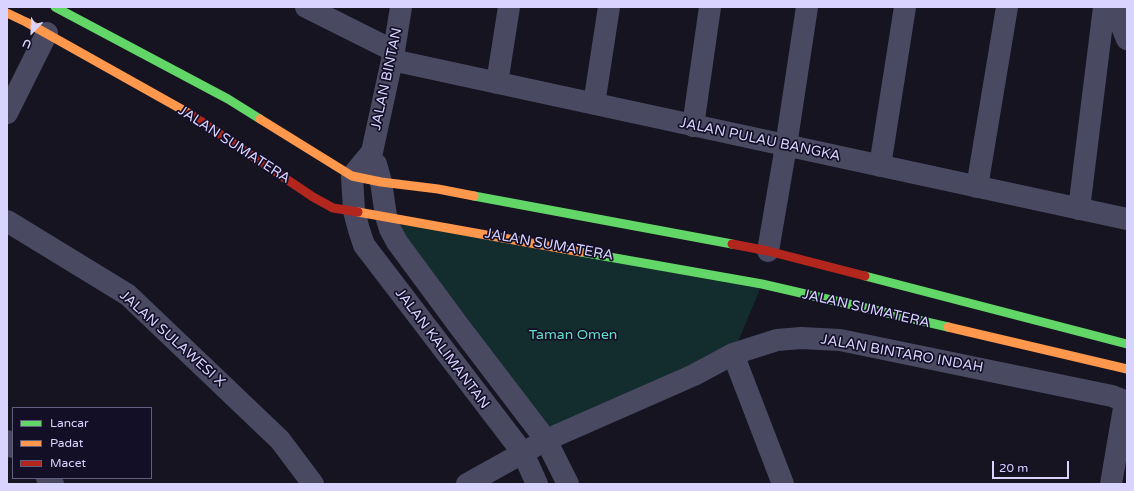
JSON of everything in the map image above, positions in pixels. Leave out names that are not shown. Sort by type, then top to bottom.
[{"type":"street","points":[[55,7],[228,99],[352,176],[381,182],[446,190],[768,251],[1127,344]]},
{"type":"street","name":"JALAN BINTAN","points":[[352,176],[372,152],[393,55],[401,7]]},
{"type":"street","points":[[497,83],[509,7]]},
{"type":"street","points":[[594,104],[608,7]]},
{"type":"street","points":[[693,126],[710,7]]},
{"type":"street","points":[[768,251],[808,7]]},
{"type":"street","points":[[880,166],[905,7]]},
{"type":"street","points":[[977,187],[1007,7]]},
{"type":"street","points":[[1079,209],[1104,7]]},
{"type":"street","points":[[1114,7],[1127,39]]},
{"type":"street","name":"JALAN PULAU BANGKA","points":[[316,9],[393,55],[497,83],[1127,219]]},
{"type":"street","name":"JALAN SUMATERA","points":[[13,12],[47,33],[199,119],[313,198],[333,208],[386,216],[762,284],[1127,369]]},
{"type":"street","points":[[7,113],[47,33]]},
{"type":"street","name":"JALAN BINTAN","points":[[372,152],[381,182],[386,216]]},
{"type":"street","points":[[352,176],[354,211]]},
{"type":"street","name":"JALAN KALIMANTAN","points":[[354,211],[364,245],[522,453],[537,484]]},
{"type":"street","name":"JALAN KALIMANTAN","points":[[386,216],[390,229],[397,242],[546,440],[568,484]]},
{"type":"street","name":"JALAN SULAWESI X","points":[[7,221],[128,295],[280,440],[313,484]]},
{"type":"street","name":"JALAN BINTARO INDAH","points":[[467,484],[546,440],[694,375],[733,354],[777,340],[801,338],[840,340],[1112,396],[1122,400],[1124,408],[1111,484]]},
{"type":"street","points":[[733,354],[783,484]]},
{"type":"green space","name":"Taman Omen","points":[[386,216],[762,284],[733,354],[546,440]]},
{"type":"traffic: fast","points":[[55,7],[228,99],[260,119]]},
{"type":"traffic: fast","points":[[474,196],[732,244]]},
{"type":"traffic: fast","points":[[581,252],[762,284],[948,327]]},
{"type":"traffic: fast","points":[[865,276],[1127,344]]},
{"type":"traffic: slow","points":[[7,13],[26,22],[190,114]]},
{"type":"traffic: slow","points":[[260,119],[352,176],[381,182],[438,189],[474,196]]},
{"type":"traffic: slow","points":[[358,212],[581,252]]},
{"type":"traffic: slow","points":[[948,327],[1127,369]]},
{"type":"traffic: jam","points":[[190,114],[313,197],[333,208],[358,212]]},
{"type":"traffic: jam","points":[[732,244],[768,251],[865,276]]}]
